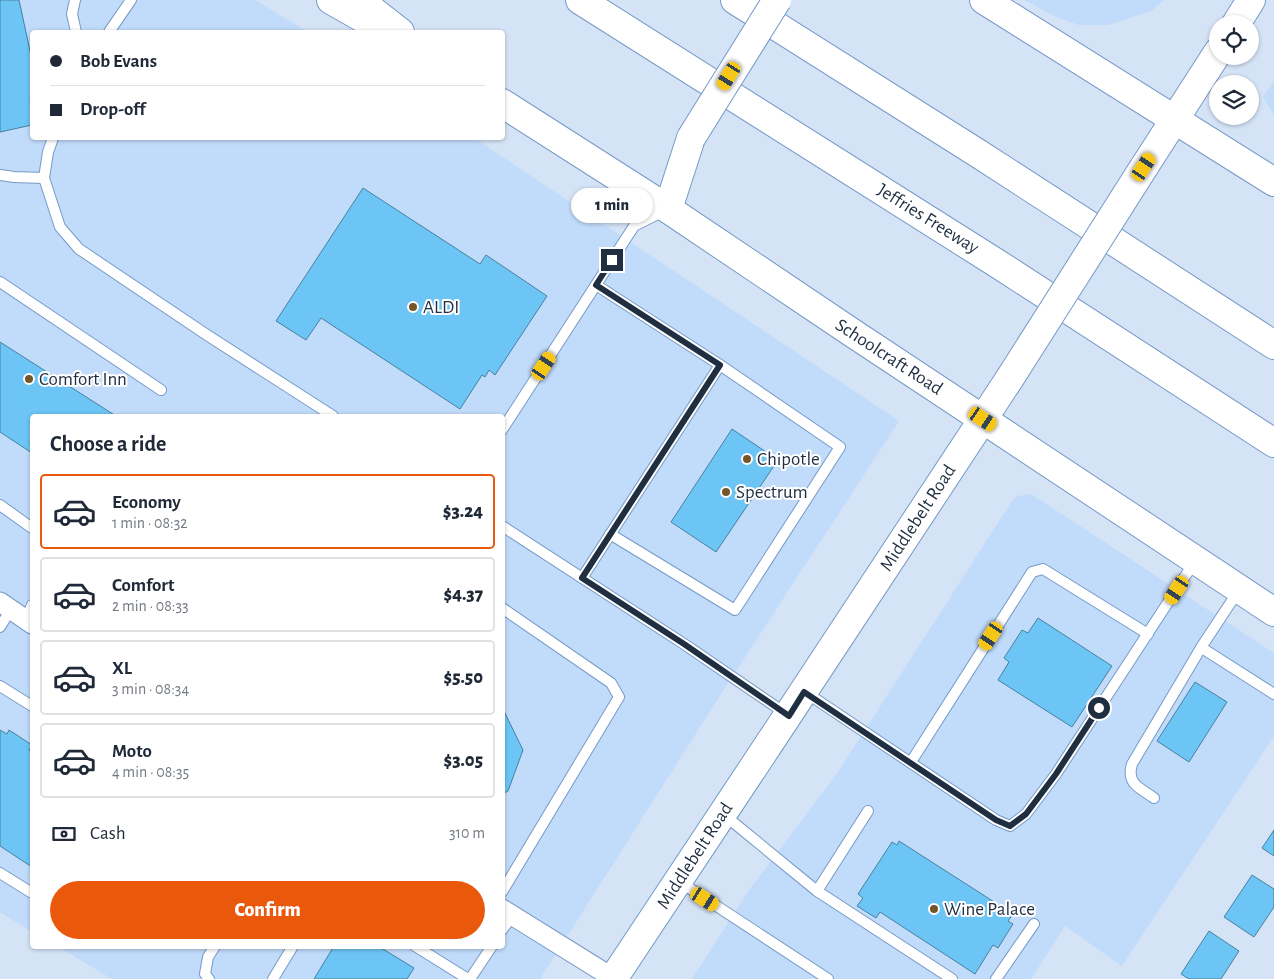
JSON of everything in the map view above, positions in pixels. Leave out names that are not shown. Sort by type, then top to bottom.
[{"type":"main road","points":[[331,0],[384,30]]},
{"type":"main road","points":[[360,0],[398,30]]},
{"type":"main road","name":"Jeffries Freeway","points":[[580,0],[1006,268],[1274,443]]},
{"type":"main road","points":[[735,0],[979,154],[1274,345]]},
{"type":"main road","points":[[668,209],[691,138],[777,0]]},
{"type":"main road","points":[[984,0],[1274,182]]},
{"type":"main road","points":[[1242,15],[1251,0]]},
{"type":"main road","name":"Middlebelt Road","points":[[614,979],[1010,378],[1210,65]]},
{"type":"main road","name":"Schoolcraft Road","points":[[505,105],[668,209],[1196,560],[1262,601]]},
{"type":"street","points":[[506,918],[614,979]]},
{"type":"lane","points":[[75,0],[72,14],[76,30]]},
{"type":"lane","points":[[110,30],[131,0]]},
{"type":"lane","points":[[52,140],[48,152],[44,178],[60,227],[80,249],[207,335],[330,414]]},
{"type":"lane","points":[[0,175],[44,178]]},
{"type":"lane","points":[[505,425],[634,226],[668,209]]},
{"type":"lane","points":[[0,282],[161,390]]},
{"type":"lane","points":[[596,285],[720,365],[840,447],[735,610],[610,534]]},
{"type":"lane","points":[[582,578],[720,365]]},
{"type":"lane","points":[[0,506],[30,527]]},
{"type":"lane","points":[[505,528],[684,644],[789,716]]},
{"type":"lane","points":[[804,692],[996,820],[1010,826],[1026,814],[1056,774],[1196,560]]},
{"type":"lane","points":[[911,762],[1032,572],[1043,569],[1148,634]]},
{"type":"lane","points":[[1154,798],[1133,783],[1129,773],[1132,764],[1202,648],[1262,601]]},
{"type":"lane","points":[[505,610],[611,683],[619,696],[505,887]]},
{"type":"lane","points":[[0,627],[20,612]]},
{"type":"lane","points":[[1202,648],[1274,694]]},
{"type":"lane","points":[[0,686],[30,705]]},
{"type":"lane","points":[[818,891],[868,811]]},
{"type":"lane","points":[[722,813],[818,891],[952,979]]},
{"type":"lane","points":[[0,873],[30,892]]},
{"type":"lane","points":[[678,881],[828,979]]},
{"type":"lane","points":[[996,979],[1034,924]]},
{"type":"lane","points":[[209,979],[205,974],[208,957],[213,949]]},
{"type":"lane","points":[[273,979],[291,949]]},
{"type":"lane","points":[[420,949],[469,979],[490,949]]},
{"type":"shaded area","points":[[0,0],[255,0],[305,30],[30,30],[30,140],[477,140],[899,421],[721,694],[540,979],[112,979],[62,949],[505,949],[505,414],[30,414],[30,931],[0,912]]},
{"type":"shaded area","points":[[1025,0],[1164,0],[1151,11],[1108,25],[1079,25],[1054,16]]},
{"type":"shaded area","points":[[1274,81],[1274,115],[1263,97]]},
{"type":"shaded area","points":[[1031,494],[1274,653],[1274,736],[1122,966],[1065,926],[1031,979],[692,979],[747,893],[838,772],[1012,501],[1018,496]]},
{"type":"building","points":[[0,0],[19,0],[30,51],[30,125],[0,132]]},
{"type":"building","name":"ALDI","points":[[363,188],[480,264],[486,255],[547,296],[495,375],[489,370],[485,377],[482,375],[460,409],[321,318],[306,340],[276,321]]},
{"type":"building","name":"Comfort Inn","points":[[0,342],[113,414],[30,414],[30,452],[0,432]]},
{"type":"building","points":[[732,429],[778,460],[716,552],[671,522]]},
{"type":"building","points":[[1038,618],[1112,666],[1072,727],[998,680],[1009,662],[1004,658],[1022,630],[1028,633]]},
{"type":"building","points":[[1195,682],[1227,702],[1189,762],[1157,741]]},
{"type":"building","points":[[505,713],[523,750],[508,791],[505,792]]},
{"type":"building","points":[[0,730],[7,734],[9,730],[30,744],[30,866],[0,846]]},
{"type":"building","points":[[1274,830],[1274,856],[1262,848]]},
{"type":"building","name":"Wine Palace","points":[[899,841],[1013,914],[1008,921],[1013,924],[998,948],[993,945],[975,974],[880,912],[876,918],[857,906],[863,898],[858,894],[892,842],[897,845]]},
{"type":"building","points":[[1252,875],[1274,889],[1274,907],[1254,937],[1224,917]]},
{"type":"building","points":[[1209,931],[1239,951],[1221,979],[1189,979],[1181,974]]},
{"type":"building","points":[[332,949],[383,949],[414,968],[407,979],[314,979]]},
{"type":"place","name":"ALDI","points":[[413,307]]},
{"type":"place","name":"Comfort Inn","points":[[29,379]]},
{"type":"place","name":"Chipotle","points":[[747,459]]},
{"type":"place","name":"Spectrum","points":[[726,492]]},
{"type":"place","name":"Wine Palace","points":[[934,909]]},
{"type":"route","points":[[612,260],[596,285],[720,365],[582,578],[684,644],[789,716],[804,692],[996,820],[1010,826],[1026,814],[1056,774],[1099,708]]}]
